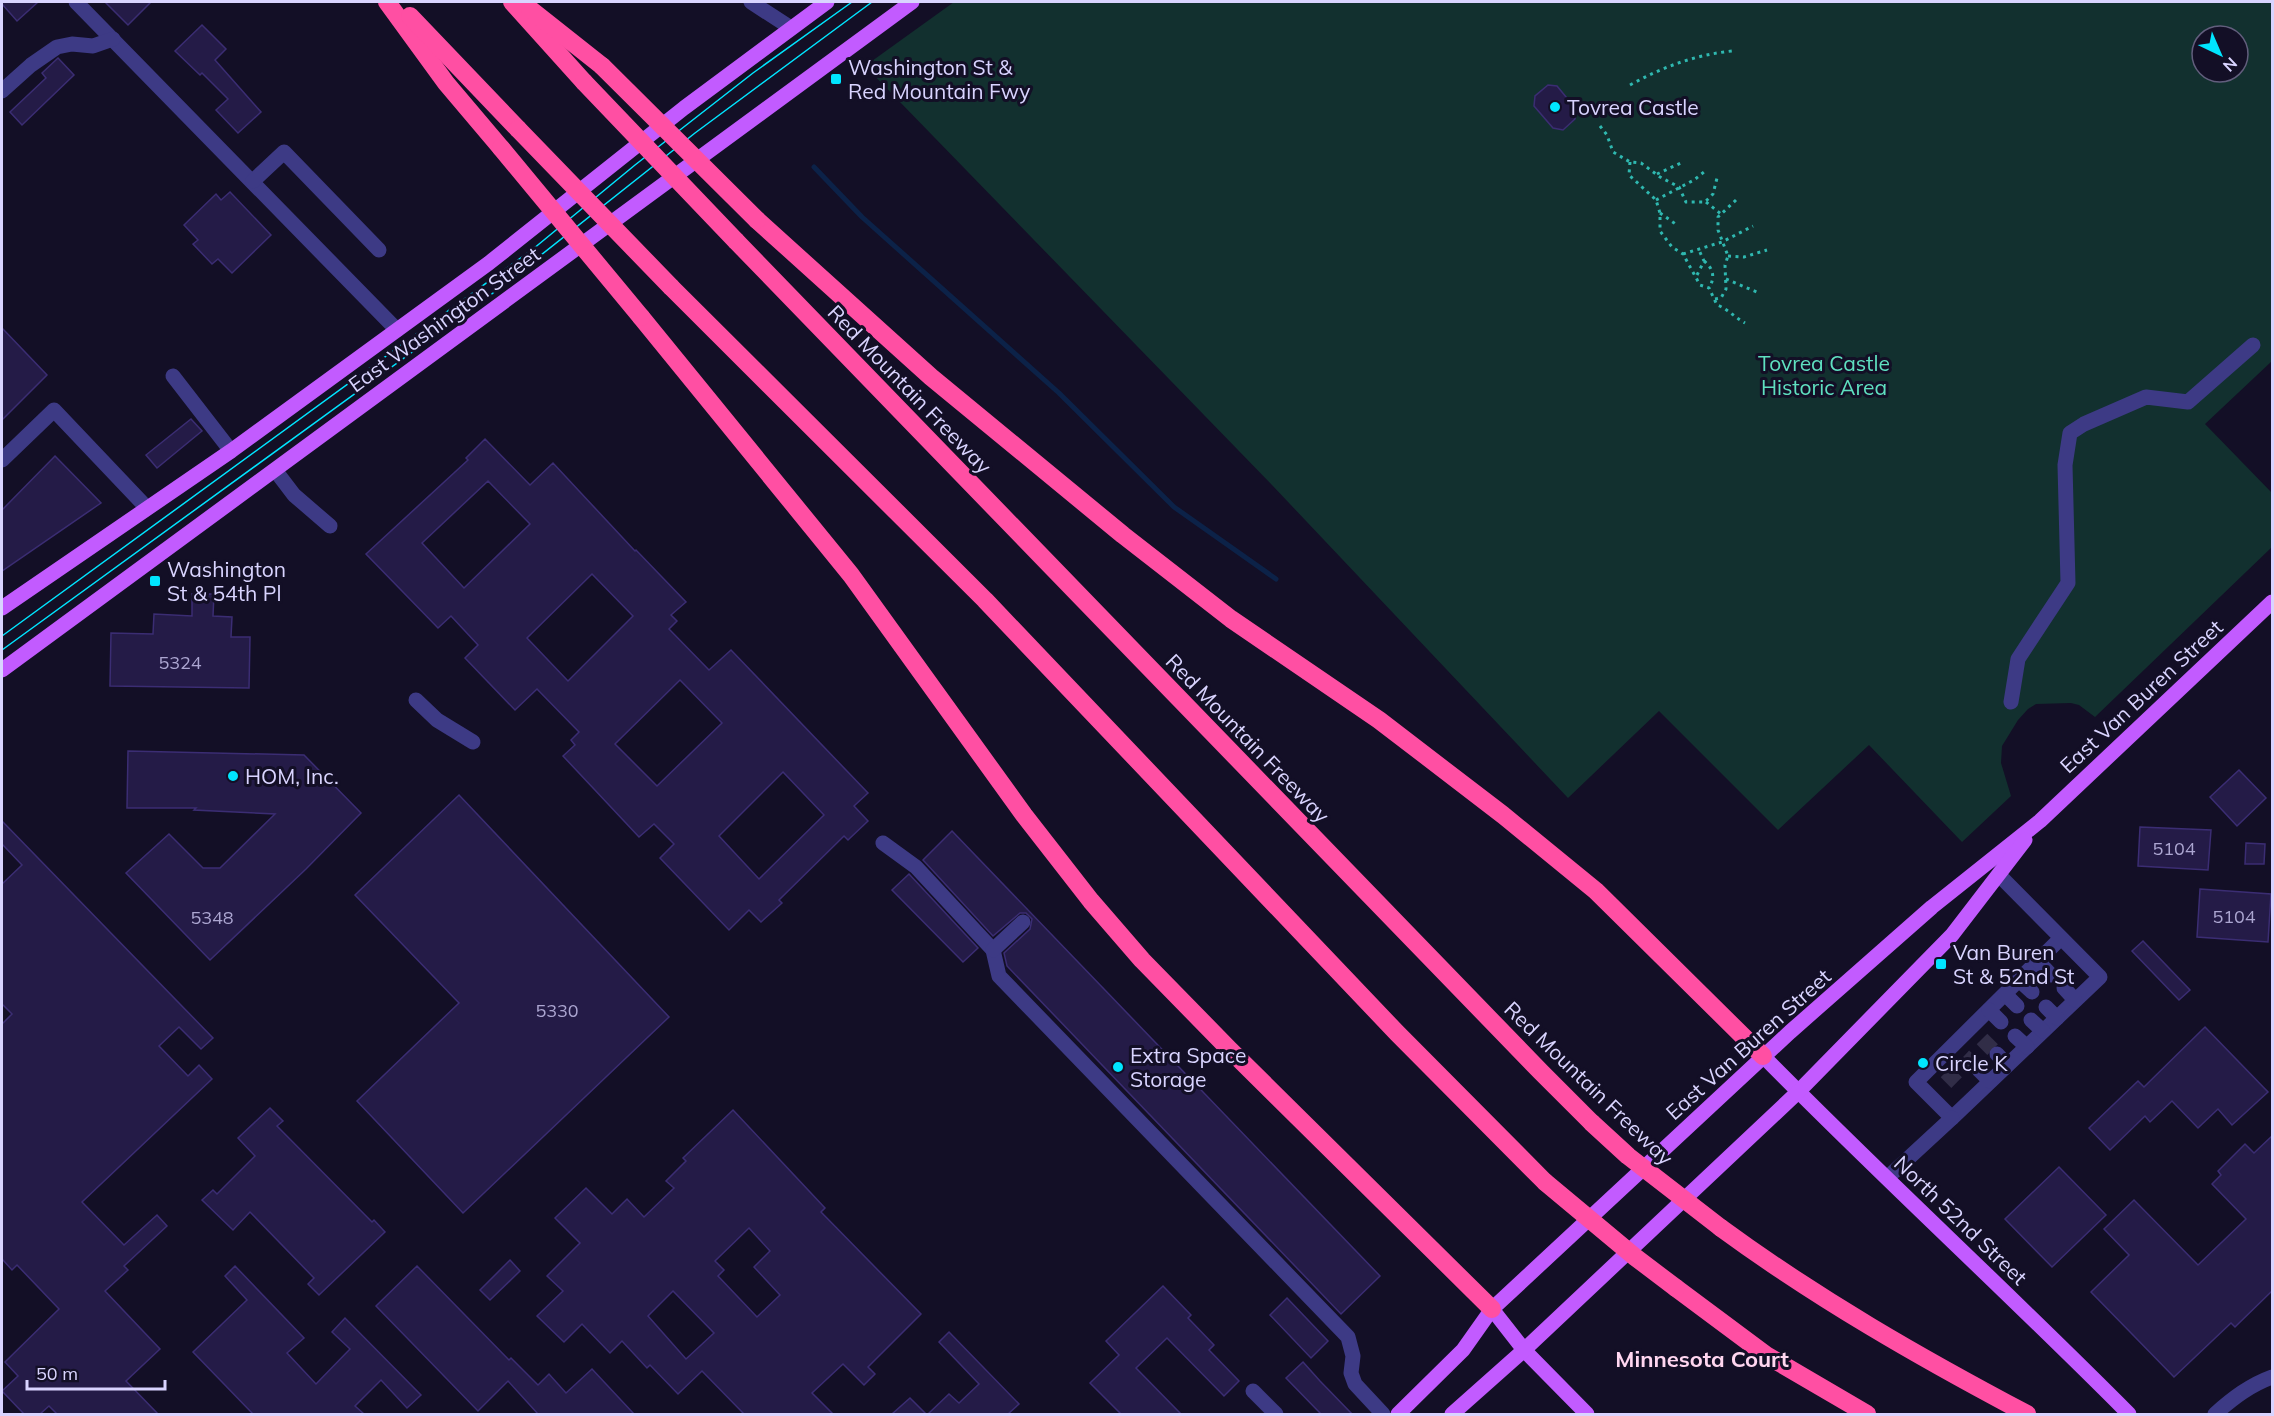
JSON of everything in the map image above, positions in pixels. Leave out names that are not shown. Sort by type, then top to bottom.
[{"type":"highway","points":[[387,2],[446,83],[642,317],[851,575],[1024,816],[1091,901],[1142,960],[1229,1049],[1492,1309]]},
{"type":"highway","points":[[396,2],[671,286],[992,608],[1397,1033],[1545,1182],[1635,1257],[1766,1355],[1867,1414]]},
{"type":"highway","name":"Red Mountain Freeway","points":[[512,2],[584,82],[736,241],[1592,1123],[1628,1156],[1782,1273],[1865,1325],[2027,1414]]},
{"type":"highway","points":[[520,2],[602,66],[757,220],[931,377],[1123,535],[1231,619],[1379,720],[1503,815],[1596,891],[1763,1056]]},
{"type":"main road","name":"East Washington Street","points":[[2,608],[231,451],[397,330],[489,262],[684,108],[827,2]]},
{"type":"main road","name":"East Washington Street","points":[[2,670],[912,2]]},
{"type":"main road","name":"East Van Buren Street","points":[[1398,1414],[1463,1350],[1492,1309],[1763,1056],[1932,907],[2040,821],[2272,602]]},
{"type":"main road","name":"East Van Buren Street","points":[[1452,1414],[1524,1350],[1798,1092],[1952,935],[2040,821]]},
{"type":"main road","name":"North 52nd Street","points":[[1763,1056],[1955,1245],[2038,1322],[2128,1414]]},
{"type":"main road","points":[[1492,1309],[1524,1350],[1587,1414]]},
{"type":"street","points":[[76,2],[397,330]]},
{"type":"street","points":[[751,2],[791,28]]},
{"type":"street","points":[[2,91],[57,46],[72,44],[93,46],[113,39]]},
{"type":"street","points":[[253,182],[284,152],[379,250]]},
{"type":"street","points":[[2011,702],[2018,659],[2068,583],[2066,465],[2070,434],[2084,424],[2146,397],[2188,402],[2253,345]]},
{"type":"street","points":[[173,376],[231,451]]},
{"type":"street","points":[[4,452],[54,410],[147,508]]},
{"type":"street","points":[[274,470],[294,495],[330,525]]},
{"type":"street","points":[[416,700],[437,720],[473,742]]},
{"type":"street","points":[[883,843],[916,867],[993,950],[999,976],[1347,1337],[1353,1356],[1351,1372],[1355,1384],[1383,1414]]},
{"type":"street","points":[[1887,1178],[1972,1098],[1984,1075],[2021,1041],[2043,1031],[2052,1012],[2076,1000],[2100,977],[1999,875]]},
{"type":"street","points":[[993,950],[1023,922]]},
{"type":"street","points":[[1952,1118],[1916,1082],[1941,1067],[1976,1034],[1989,1010],[2061,938]]},
{"type":"street","points":[[2038,962],[2051,975]]},
{"type":"street","points":[[2019,980],[2031,992]]},
{"type":"street","points":[[2064,988],[2076,1000]]},
{"type":"street","points":[[2005,994],[2017,1006]]},
{"type":"street","points":[[1989,1010],[2001,1022]]},
{"type":"street","points":[[2031,1020],[2043,1031]]},
{"type":"street","points":[[1961,1087],[1972,1098]]},
{"type":"street","points":[[2215,1414],[2234,1396],[2272,1377]]},
{"type":"street","points":[[1253,1391],[1276,1414]]},
{"type":"path","points":[[1630,86],[1662,68],[1712,54],[1732,51]]},
{"type":"path","points":[[1600,126],[1607,135],[1613,152],[1630,162],[1641,163],[1679,187],[1686,202],[1705,202],[1721,214]]},
{"type":"path","points":[[1630,162],[1629,175],[1656,200],[1660,213],[1658,219],[1660,231],[1672,247],[1683,254],[1697,275],[1700,285],[1709,288],[1717,305],[1727,308],[1737,319],[1745,322]]},
{"type":"path","points":[[1656,174],[1683,162]]},
{"type":"path","points":[[1656,200],[1694,180],[1704,172]]},
{"type":"path","points":[[1705,202],[1713,194],[1717,178]]},
{"type":"path","points":[[1715,299],[1721,298],[1726,289],[1725,265],[1728,256],[1718,230],[1718,217],[1737,199]]},
{"type":"path","points":[[1660,213],[1677,225]]},
{"type":"path","points":[[1683,254],[1722,242],[1753,226]]},
{"type":"path","points":[[1699,250],[1713,272],[1713,281],[1709,288]]},
{"type":"path","points":[[1728,256],[1744,257],[1767,250]]},
{"type":"path","points":[[1697,275],[1704,261]]},
{"type":"path","points":[[1726,279],[1759,293]]},
{"type":"green space","name":"Tovrea Castle Historic Area","points":[[954,2],[2272,2],[2272,361],[2205,424],[2272,493],[2272,547],[2095,717],[2079,705],[2071,703],[2036,704],[2028,709],[2018,720],[2002,746],[2001,763],[2011,796],[1962,842],[1869,745],[1778,830],[1659,711],[1568,798],[1272,485],[865,66]]},
{"type":"building","points":[[2,2],[38,2],[17,21]]},
{"type":"building","points":[[105,2],[151,2],[128,25]]},
{"type":"building","points":[[202,25],[226,49],[215,60],[261,112],[238,133],[216,110],[228,99],[202,73],[200,75],[175,51]]},
{"type":"building","points":[[58,58],[74,75],[22,125],[10,112],[46,78],[42,73]]},
{"type":"building","name":"Tovrea Castle","points":[[1548,85],[1557,86],[1576,109],[1575,119],[1563,130],[1553,128],[1534,106],[1535,96]]},
{"type":"building","points":[[230,192],[271,235],[232,273],[218,259],[212,264],[193,244],[198,240],[184,225],[216,194],[221,200]]},
{"type":"building","points":[[2,328],[47,375],[2,420]]},
{"type":"building","points":[[191,419],[202,431],[157,468],[146,455]]},
{"type":"building","points":[[485,439],[530,485],[553,463],[686,602],[671,615],[677,621],[669,629],[709,670],[731,650],[868,793],[854,806],[868,821],[848,840],[844,836],[779,900],[782,903],[761,922],[749,910],[729,930],[660,858],[674,844],[654,824],[639,837],[563,756],[575,745],[571,740],[579,732],[537,689],[515,710],[465,658],[478,645],[451,616],[438,628],[366,554],[468,460],[466,458]],"holes":[[[488,481],[530,524],[464,588],[422,543]],[[592,574],[633,616],[568,681],[527,638]],[[680,680],[722,723],[657,786],[615,744]],[[783,772],[824,815],[759,879],[719,836]]]},
{"type":"building","points":[[55,456],[101,503],[2,571],[2,510]]},
{"type":"building","points":[[192,594],[214,594],[213,616],[232,617],[231,637],[250,637],[249,688],[110,686],[111,633],[153,634],[154,614],[192,616]]},
{"type":"building","points":[[128,751],[304,755],[361,813],[210,960],[126,873],[169,834],[203,868],[220,868],[275,814],[194,810],[196,808],[127,808]]},
{"type":"building","points":[[2239,770],[2266,798],[2237,826],[2210,797]]},
{"type":"building","points":[[459,795],[669,1017],[463,1213],[357,1101],[459,1003],[355,895]]},
{"type":"building","points":[[2,821],[213,1038],[201,1049],[179,1027],[159,1046],[188,1076],[199,1065],[212,1079],[82,1202],[124,1245],[157,1215],[167,1226],[124,1266],[128,1270],[105,1291],[160,1349],[126,1381],[158,1414],[57,1414],[49,1406],[40,1414],[24,1414],[2,1391],[18,1376],[5,1362],[59,1309],[17,1265],[12,1270],[2,1259],[2,1024],[12,1014],[2,1004],[2,884],[22,865],[2,844]]},
{"type":"building","points":[[2140,827],[2211,830],[2208,870],[2138,866]]},
{"type":"building","points":[[952,831],[1380,1276],[1341,1314],[1007,966],[1004,953],[1030,929],[1032,919],[1026,913],[1020,913],[993,936],[923,860]]},
{"type":"building","points":[[2246,843],[2265,844],[2264,864],[2245,864]]},
{"type":"building","points":[[909,874],[978,948],[963,962],[892,890]]},
{"type":"building","points":[[2200,889],[2271,894],[2268,942],[2197,937]]},
{"type":"building","points":[[2143,941],[2190,990],[2179,1000],[2132,951]]},
{"type":"building","points":[[2205,1027],[2268,1092],[2232,1125],[2218,1109],[2198,1128],[2172,1101],[2150,1122],[2145,1116],[2110,1150],[2089,1128],[2138,1081],[2144,1087]]},
{"type":"building","points":[[270,1108],[283,1121],[277,1126],[372,1222],[374,1220],[385,1232],[319,1295],[308,1284],[314,1278],[250,1212],[233,1230],[202,1200],[213,1190],[217,1194],[255,1156],[238,1138]]},
{"type":"building","points":[[733,1110],[825,1208],[821,1212],[921,1314],[868,1367],[875,1374],[864,1385],[843,1364],[812,1393],[833,1414],[744,1414],[702,1371],[678,1394],[650,1365],[647,1368],[622,1341],[610,1353],[582,1324],[564,1342],[537,1316],[563,1291],[547,1276],[580,1243],[555,1218],[586,1188],[612,1214],[627,1199],[644,1217],[674,1188],[666,1181],[686,1161],[683,1158]],"holes":[[[749,1228],[770,1251],[754,1267],[780,1295],[757,1317],[718,1276],[724,1270],[715,1261]],[[673,1291],[714,1333],[686,1359],[648,1316]]]},
{"type":"building","points":[[2272,1136],[2272,1291],[2235,1327],[2231,1323],[2174,1377],[2091,1292],[2129,1255],[2104,1229],[2134,1200],[2198,1265],[2246,1219],[2212,1184],[2221,1175],[2218,1171],[2245,1144],[2254,1153]]},
{"type":"building","points":[[2059,1167],[2106,1215],[2052,1267],[2005,1219]]},
{"type":"building","points":[[510,1260],[520,1271],[490,1300],[480,1290]]},
{"type":"building","points":[[235,1266],[304,1338],[287,1353],[316,1384],[350,1349],[332,1332],[345,1318],[421,1395],[407,1408],[381,1380],[355,1406],[364,1414],[253,1414],[193,1352],[247,1300],[225,1276]]},
{"type":"building","points":[[417,1266],[509,1360],[511,1358],[538,1385],[549,1374],[566,1393],[592,1369],[634,1414],[538,1414],[508,1381],[478,1411],[376,1306]]},
{"type":"building","points":[[1163,1286],[1191,1315],[1188,1318],[1214,1345],[1209,1350],[1239,1381],[1224,1396],[1167,1338],[1136,1368],[1181,1414],[1121,1414],[1090,1383],[1119,1355],[1106,1341]]},
{"type":"building","points":[[1287,1298],[1328,1341],[1311,1358],[1270,1315]]},
{"type":"building","points":[[949,1332],[1019,1404],[1008,1414],[928,1414],[949,1394],[959,1403],[979,1384],[939,1342]]},
{"type":"building","points":[[1303,1362],[1352,1414],[1321,1414],[1286,1378]]},
{"type":"building","points":[[910,1398],[926,1414],[892,1414]]},
{"type":"waterway","points":[[814,167],[862,217],[1059,393],[1174,507],[1276,579]]},
{"type":"tunnel","points":[[1982,1039],[1997,1054]]},
{"type":"tunnel","points":[[1964,1056],[1979,1070]]},
{"type":"tunnel","points":[[1946,1072],[1961,1087]]},
{"type":"tram line","points":[[2,636],[533,249],[635,165],[753,73],[852,2]]},
{"type":"tram line","points":[[2,650],[488,297],[695,133],[872,2]]},
{"type":"place","name":"Washington St & Red Mountain Fwy","points":[[836,79]]},
{"type":"place","name":"Tovrea Castle","points":[[1555,107]]},
{"type":"place","name":"Washington St & 54th Pl","points":[[155,581]]},
{"type":"place","name":"HOM, Inc.","points":[[233,776]]},
{"type":"place","name":"Van Buren St & 52nd St","points":[[1941,964]]},
{"type":"place","name":"Circle K","points":[[1923,1063]]},
{"type":"place","name":"Extra Space Storage","points":[[1118,1067]]},
{"type":"district","name":"Minnesota Court","points":[[1702,1359]]}]
